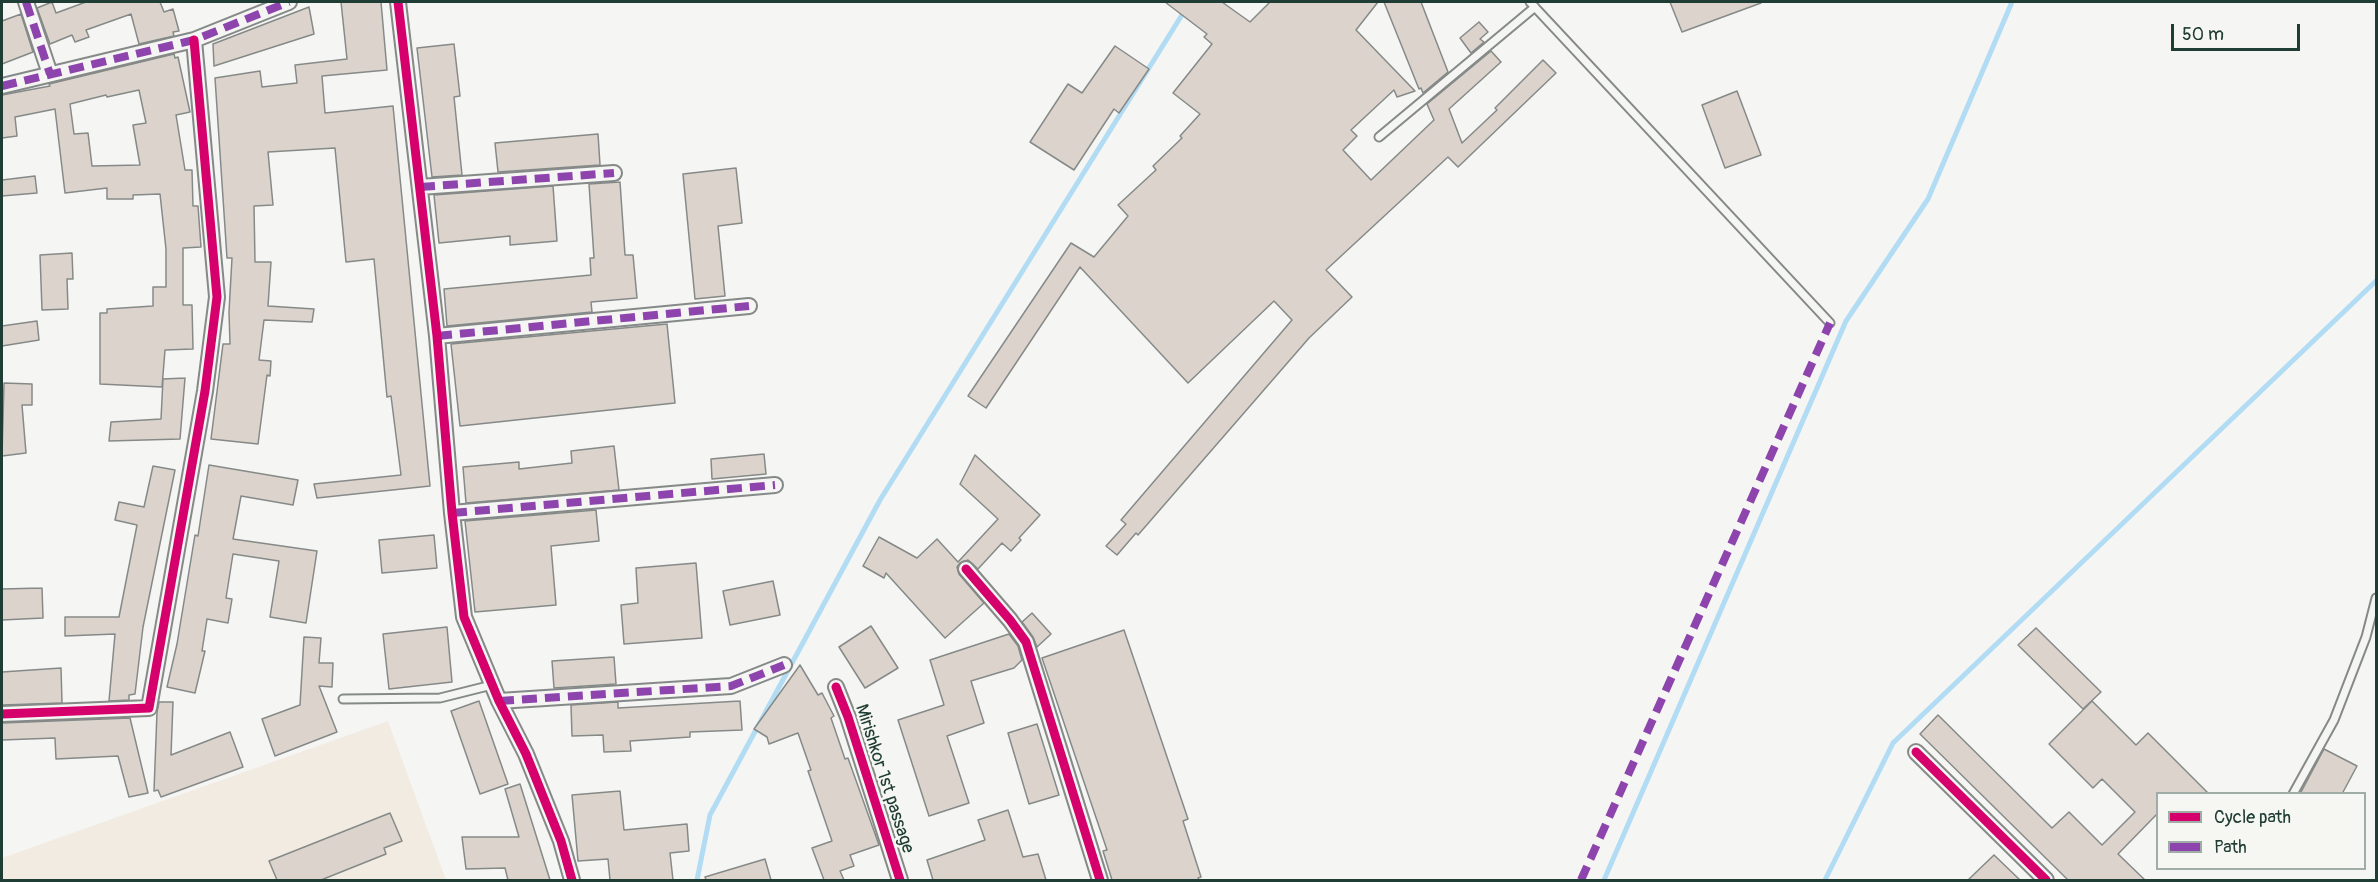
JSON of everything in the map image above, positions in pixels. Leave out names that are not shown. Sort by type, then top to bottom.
[{"type":"street","points":[[26,2],[50,74]]},
{"type":"street","points":[[2,86],[194,40],[289,2]]},
{"type":"street","points":[[398,2],[437,336],[452,513],[464,617],[499,701],[526,754],[561,841],[572,880]]},
{"type":"street","points":[[2,714],[148,708],[205,391],[218,297],[194,40]]},
{"type":"street","points":[[420,187],[614,173]]},
{"type":"street","points":[[437,336],[749,306]]},
{"type":"street","points":[[452,513],[775,485]]},
{"type":"street","points":[[966,569],[1026,642],[1100,880]]},
{"type":"street","points":[[499,701],[731,686],[784,665]]},
{"type":"street","name":"Mirishkor 1st passage","points":[[836,687],[848,717],[900,880]]},
{"type":"street","points":[[1916,752],[2046,880]]},
{"type":"lane","points":[[1379,137],[1532,4],[1830,323]]},
{"type":"lane","points":[[2294,792],[2334,720],[2366,637],[2376,598]]},
{"type":"lane","points":[[343,699],[440,698],[492,685]]},
{"type":"shaded area","points":[[388,721],[446,880],[2,880],[2,858]]},
{"type":"building","points":[[52,2],[56,13],[86,2],[160,2],[164,12],[173,9],[179,31],[173,32],[174,36],[139,44],[131,14],[86,30],[89,37],[75,42],[72,35],[50,44],[37,8]]},
{"type":"building","points":[[341,2],[381,2],[387,70],[322,76],[325,113],[393,106],[430,486],[317,498],[314,484],[401,475],[391,396],[387,397],[374,259],[346,262],[335,148],[268,152],[273,205],[254,206],[255,262],[271,262],[268,306],[314,309],[312,322],[264,320],[259,360],[271,361],[258,444],[211,439],[223,344],[230,344],[232,258],[227,258],[215,78],[260,71],[262,87],[297,83],[295,65],[347,59]]},
{"type":"building","points":[[1165,2],[1222,2],[1250,22],[1270,2],[1378,2],[1356,30],[1415,91],[1397,97],[1394,90],[1351,130],[1357,136],[1343,150],[1371,180],[1434,120],[1427,104],[1491,51],[1501,62],[1449,109],[1462,143],[1497,110],[1495,108],[1543,60],[1556,73],[1458,167],[1448,157],[1326,270],[1352,297],[1309,338],[1138,535],[1136,533],[1117,555],[1106,546],[1126,524],[1121,520],[1292,320],[1274,301],[1188,383],[1080,267],[986,408],[968,396],[1071,243],[1094,257],[1128,216],[1118,205],[1156,170],[1153,166],[1182,138],[1180,136],[1200,114],[1173,93],[1212,44],[1204,37],[1207,34]]},
{"type":"building","points":[[1384,2],[1421,2],[1448,72],[1423,93],[1421,88],[1419,89]]},
{"type":"building","points":[[1670,2],[1761,2],[1761,3],[1682,32]]},
{"type":"building","points":[[309,7],[314,34],[214,66],[213,44]]},
{"type":"building","points":[[21,14],[33,52],[2,64],[2,21]]},
{"type":"building","points":[[1479,22],[1488,32],[1480,39],[1484,42],[1471,53],[1460,38]]},
{"type":"building","points":[[454,44],[460,96],[454,97],[462,175],[432,177],[417,48]]},
{"type":"building","points":[[1115,46],[1149,69],[1119,113],[1114,109],[1074,170],[1030,142],[1068,84],[1082,93]]},
{"type":"building","points":[[174,54],[175,58],[178,57],[190,112],[176,115],[185,170],[192,170],[193,206],[198,206],[201,247],[183,248],[183,305],[192,305],[193,349],[165,350],[162,387],[100,384],[100,313],[107,313],[107,309],[153,306],[153,287],[166,287],[166,249],[160,194],[133,195],[133,199],[107,199],[107,188],[65,193],[55,109],[15,117],[17,136],[2,138],[2,95],[50,86],[49,84]],"holes":[[[139,90],[146,123],[133,125],[140,165],[92,166],[88,133],[74,134],[70,104]]]},
{"type":"building","points":[[1737,91],[1761,155],[1725,168],[1702,105]]},
{"type":"building","points":[[598,134],[600,165],[498,172],[495,143]]},
{"type":"building","points":[[736,168],[742,223],[718,226],[725,296],[695,299],[683,174]]},
{"type":"building","points":[[35,176],[37,193],[2,196],[2,180]]},
{"type":"building","points":[[620,182],[625,255],[633,255],[637,298],[591,302],[592,312],[447,326],[444,289],[591,275],[590,258],[594,258],[589,184]]},
{"type":"building","points":[[553,186],[557,241],[510,245],[510,236],[439,243],[434,195]]},
{"type":"building","points":[[72,253],[73,279],[67,279],[68,309],[42,310],[40,255]]},
{"type":"building","points":[[37,321],[39,340],[2,346],[2,326]]},
{"type":"building","points":[[667,324],[675,403],[460,426],[451,344]]},
{"type":"building","points":[[185,378],[180,439],[109,441],[111,422],[161,419],[163,379]]},
{"type":"building","points":[[4,383],[32,384],[32,405],[22,405],[26,453],[2,456]]},
{"type":"building","points":[[614,446],[619,490],[466,503],[463,467],[519,462],[519,469],[572,463],[571,451]]},
{"type":"building","points":[[764,454],[766,474],[712,479],[711,459]]},
{"type":"building","points":[[975,455],[1040,515],[1019,538],[1021,540],[1011,551],[1002,543],[978,569],[968,560],[960,563],[957,567],[959,574],[984,603],[945,638],[886,573],[884,578],[863,566],[879,537],[917,558],[937,539],[958,562],[998,519],[960,484]]},
{"type":"building","points":[[209,465],[298,480],[293,505],[241,496],[233,539],[317,551],[306,623],[270,617],[279,561],[233,554],[226,598],[232,599],[228,623],[207,619],[202,651],[205,651],[195,693],[167,687],[177,644],[195,535],[198,536]]},
{"type":"building","points":[[153,466],[175,470],[143,627],[135,694],[129,695],[129,700],[109,701],[115,634],[65,636],[65,617],[119,617],[137,525],[115,520],[119,502],[144,507]]},
{"type":"building","points":[[596,510],[599,541],[551,546],[556,605],[475,612],[465,521]]},
{"type":"building","points":[[434,535],[437,568],[382,573],[379,540]]},
{"type":"building","points":[[696,563],[702,638],[624,644],[621,605],[638,603],[636,568]]},
{"type":"building","points":[[773,581],[780,615],[730,625],[723,591]]},
{"type":"building","points":[[42,588],[43,618],[2,620],[2,589]]},
{"type":"building","points":[[1032,613],[1051,634],[1037,647],[1022,622]]},
{"type":"building","points":[[871,626],[898,668],[865,688],[839,647]]},
{"type":"building","points":[[447,627],[452,682],[389,689],[383,634]]},
{"type":"building","points":[[2036,628],[2101,692],[2083,709],[2018,645]]},
{"type":"building","points":[[1124,630],[1188,819],[1183,821],[1201,877],[1198,878],[1199,880],[1112,880],[1103,851],[1107,850],[1042,658]]},
{"type":"building","points":[[1009,634],[1018,646],[1022,660],[1014,668],[971,681],[984,723],[947,736],[969,803],[929,816],[898,720],[944,705],[930,660]]},
{"type":"building","points":[[304,637],[321,638],[319,663],[333,663],[332,687],[319,686],[337,732],[275,756],[262,719],[300,705]]},
{"type":"building","points":[[614,657],[616,684],[554,688],[552,661]]},
{"type":"building","points":[[800,665],[818,695],[822,693],[834,716],[831,718],[845,759],[848,758],[879,845],[850,855],[854,866],[840,871],[844,880],[824,880],[812,848],[832,841],[808,771],[811,770],[798,733],[769,744],[767,737],[754,729]]},
{"type":"building","points":[[61,668],[62,703],[2,705],[2,672]]},
{"type":"building","points":[[479,701],[508,784],[480,794],[451,711]]},
{"type":"building","points":[[740,701],[742,730],[690,732],[690,737],[630,741],[631,751],[604,752],[603,735],[572,736],[571,705],[618,702],[618,708]]},
{"type":"building","points":[[2092,701],[2136,745],[2148,733],[2207,792],[2156,792],[2156,815],[2118,854],[2145,880],[2068,880],[1920,734],[1938,715],[2052,828],[2069,812],[2102,845],[2135,812],[2102,779],[2093,788],[2049,744]]},
{"type":"building","points":[[159,702],[173,702],[171,755],[230,732],[243,767],[161,797],[158,790],[154,791]]},
{"type":"building","points":[[130,718],[148,793],[129,797],[118,756],[56,759],[55,738],[2,740],[2,723]]},
{"type":"building","points":[[1037,724],[1059,795],[1029,804],[1008,733]]},
{"type":"building","points":[[2324,749],[2357,766],[2343,792],[2301,792]]},
{"type":"building","points":[[520,784],[550,880],[508,880],[505,868],[466,869],[462,837],[519,837],[505,789]]},
{"type":"building","points":[[620,791],[624,830],[687,824],[689,851],[670,853],[673,880],[610,880],[608,859],[578,861],[572,795]]},
{"type":"building","points":[[1008,810],[1023,857],[1038,854],[1046,880],[933,880],[927,860],[985,840],[978,820]]},
{"type":"building","points":[[390,813],[402,841],[384,848],[386,854],[321,880],[277,880],[269,861]]},
{"type":"building","points":[[1994,855],[2020,880],[1968,880]]},
{"type":"building","points":[[765,859],[771,880],[706,880],[705,877]]},
{"type":"waterway","points":[[697,880],[710,815],[880,500],[1190,2]]},
{"type":"waterway","points":[[1604,880],[1846,321],[1928,199],[2012,2]]},
{"type":"waterway","points":[[1825,880],[1893,743],[2376,281]]},
{"type":"marked path","points":[[26,2],[50,74]]},
{"type":"marked path","points":[[2,86],[194,40],[289,2]]},
{"type":"marked path","points":[[420,187],[614,173]]},
{"type":"marked path","points":[[437,336],[749,306]]},
{"type":"marked path","points":[[1581,880],[1830,323]]},
{"type":"marked path","points":[[452,513],[775,485]]},
{"type":"marked path","points":[[499,701],[731,686],[784,665]]},
{"type":"cycle path","points":[[398,2],[437,336],[452,513],[464,617],[499,701],[526,754],[561,841],[572,880]]},
{"type":"cycle path","points":[[2,714],[149,708],[205,391],[217,297],[194,40]]},
{"type":"cycle path","points":[[966,569],[1026,642],[1100,880]]},
{"type":"cycle path","points":[[836,687],[848,717],[900,880]]},
{"type":"cycle path","points":[[1916,752],[2046,880]]}]
